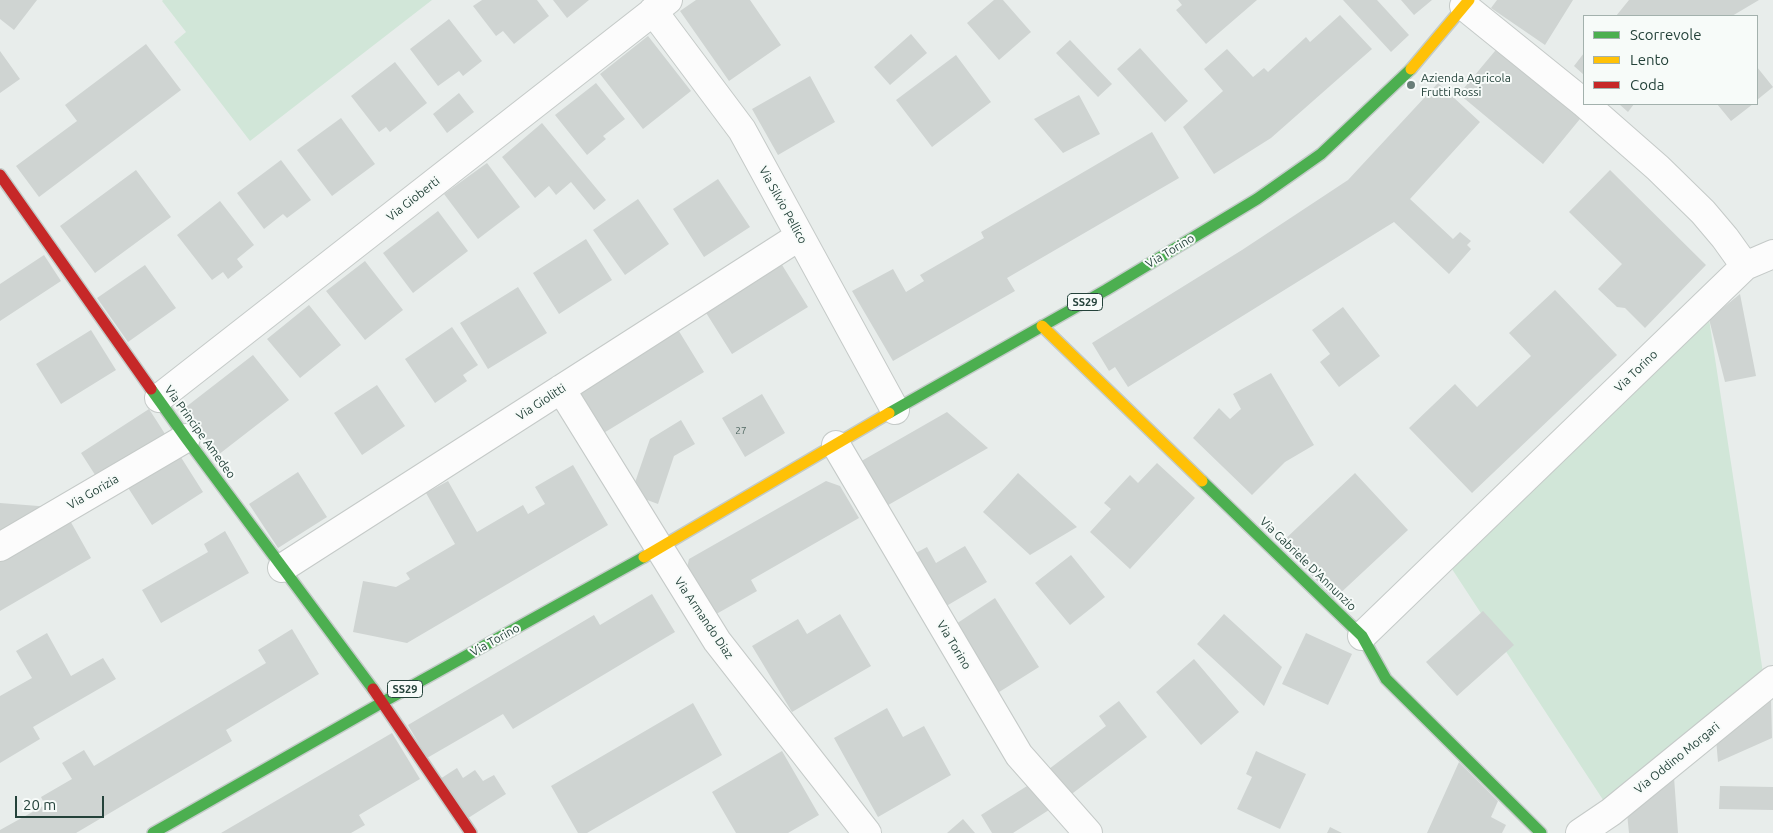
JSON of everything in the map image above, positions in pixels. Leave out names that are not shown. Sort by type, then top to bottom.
[{"type":"main road","name":"Via Torino","points":[[154,833],[383,702],[659,548],[895,410],[1106,290],[1257,198],[1321,154],[1412,68],[1442,35],[1467,3]]},
{"type":"main road","name":"Via Principe Amedeo","points":[[0,176],[186,438],[383,702],[471,833]]},
{"type":"main road","name":"Via Gabriele D'Annunzio","points":[[1042,326],[1362,636],[1386,679],[1540,833]]},
{"type":"street","name":"Via Torino","points":[[1467,3],[1583,102]]},
{"type":"street","name":"Via Silvio Pellico","points":[[661,6],[742,130],[895,410]]},
{"type":"street","name":"Via Gioberti","points":[[159,398],[661,6]]},
{"type":"street","name":"Via Torino","points":[[1362,636],[1745,266],[1703,212],[1658,168],[1586,105]]},
{"type":"street","name":"Via Giolitti","points":[[282,568],[800,236]]},
{"type":"street","points":[[1745,266],[1773,254]]},
{"type":"street","name":"Via Armando Diaz","points":[[561,389],[717,641],[865,832]]},
{"type":"street","name":"Via Gorizia","points":[[0,547],[186,438]]},
{"type":"street","name":"Via Torino","points":[[836,445],[1019,755],[1088,833]]},
{"type":"street","name":"Via Oddino Morgari","points":[[1580,833],[1612,822],[1773,680]]},
{"type":"green space","points":[[163,0],[432,0],[250,141],[174,42],[186,32]]},
{"type":"green space","points":[[1709,319],[1765,686],[1611,812],[1452,569]]},
{"type":"building","points":[[0,0],[37,0],[14,30],[0,19]]},
{"type":"building","points":[[482,0],[537,0],[549,16],[514,44],[503,31],[496,36],[473,6]]},
{"type":"building","points":[[553,0],[589,0],[567,18]]},
{"type":"building","points":[[696,0],[750,0],[781,45],[729,81],[680,11]]},
{"type":"building","points":[[994,0],[1003,0],[1031,32],[999,60],[967,23]]},
{"type":"building","points":[[1178,0],[1257,0],[1206,44],[1176,10],[1182,5]]},
{"type":"building","points":[[1343,0],[1377,0],[1409,35],[1391,52]]},
{"type":"building","points":[[1401,0],[1432,0],[1414,15]]},
{"type":"building","points":[[1497,0],[1573,0],[1545,45],[1491,8]]},
{"type":"building","points":[[1629,0],[1759,0],[1734,15],[1617,15]]},
{"type":"building","points":[[1340,15],[1372,49],[1271,138],[1214,174],[1183,127],[1223,91],[1204,69],[1227,49],[1253,77],[1264,68],[1268,72],[1306,37],[1310,42]]},
{"type":"building","points":[[449,19],[482,61],[463,76],[459,71],[438,86],[410,49]]},
{"type":"building","points":[[911,34],[927,53],[890,85],[874,67]]},
{"type":"building","points":[[648,36],[691,91],[643,129],[600,74]]},
{"type":"building","points":[[1070,40],[1112,84],[1098,97],[1056,53]]},
{"type":"building","points":[[146,44],[181,90],[39,197],[16,166],[77,121],[65,105]]},
{"type":"building","points":[[1500,45],[1584,114],[1543,164],[1459,94]]},
{"type":"building","points":[[1140,48],[1188,101],[1165,122],[1117,69]]},
{"type":"building","points":[[0,51],[20,79],[0,93]]},
{"type":"building","points":[[1583,54],[1583,74],[1574,66]]},
{"type":"building","points":[[956,55],[991,102],[932,147],[896,100]]},
{"type":"building","points":[[395,62],[427,103],[390,132],[386,127],[379,132],[351,96]]},
{"type":"building","points":[[1758,68],[1773,87],[1758,99]]},
{"type":"building","points":[[810,76],[835,122],[778,155],[752,109]]},
{"type":"building","points":[[596,83],[625,119],[603,136],[606,139],[587,155],[555,115]]},
{"type":"building","points":[[1438,83],[1480,122],[1410,199],[1453,239],[1460,232],[1471,241],[1467,245],[1471,249],[1449,274],[1394,222],[1128,387],[1115,367],[1109,371],[1092,343],[1242,250],[1348,180]]},
{"type":"building","points":[[459,93],[474,112],[447,133],[433,114]]},
{"type":"building","points":[[1079,95],[1100,134],[1063,153],[1034,119]]},
{"type":"building","points":[[1620,105],[1633,105],[1628,112]]},
{"type":"building","points":[[1718,105],[1752,105],[1731,121]]},
{"type":"building","points":[[341,118],[375,164],[332,196],[297,150]]},
{"type":"building","points":[[542,123],[606,200],[594,210],[571,182],[556,195],[549,186],[535,198],[502,157]]},
{"type":"building","points":[[1152,132],[1179,178],[1007,278],[1015,291],[893,361],[852,291],[893,269],[906,292],[924,281],[920,275],[984,238],[981,232]]},
{"type":"building","points":[[281,160],[311,200],[287,218],[283,214],[264,229],[237,193]]},
{"type":"building","points":[[487,163],[520,207],[478,239],[444,194]]},
{"type":"building","points":[[136,170],[171,217],[95,273],[60,226]]},
{"type":"building","points":[[1610,170],[1706,265],[1645,328],[1625,308],[1617,307],[1598,289],[1622,264],[1569,212]]},
{"type":"building","points":[[718,179],[750,227],[704,257],[673,209]]},
{"type":"building","points":[[638,199],[669,244],[625,275],[593,230]]},
{"type":"building","points":[[220,201],[254,245],[237,259],[243,267],[228,279],[223,272],[212,280],[177,235]]},
{"type":"building","points":[[438,211],[468,251],[413,293],[383,253]]},
{"type":"building","points":[[586,239],[612,280],[559,314],[533,273]]},
{"type":"building","points":[[44,255],[61,281],[0,321],[0,284]]},
{"type":"building","points":[[779,260],[808,307],[732,354],[703,308]]},
{"type":"building","points":[[365,261],[403,310],[365,340],[326,291]]},
{"type":"building","points":[[145,265],[176,308],[128,342],[97,298]]},
{"type":"building","points":[[518,287],[547,333],[488,369],[460,323]]},
{"type":"building","points":[[1555,290],[1617,355],[1472,493],[1409,428],[1455,384],[1477,407],[1531,356],[1509,333]]},
{"type":"building","points":[[1740,294],[1756,376],[1725,382],[1709,319]]},
{"type":"building","points":[[309,305],[341,345],[300,378],[267,339]]},
{"type":"building","points":[[1343,307],[1380,356],[1339,387],[1320,362],[1330,354],[1312,330]]},
{"type":"building","points":[[452,327],[478,365],[463,375],[467,381],[435,403],[405,359]]},
{"type":"building","points":[[677,328],[704,372],[602,434],[575,391]]},
{"type":"building","points":[[91,330],[116,370],[61,404],[36,364]]},
{"type":"building","points":[[253,355],[289,400],[218,455],[182,410]]},
{"type":"building","points":[[1271,373],[1314,445],[1285,462],[1252,495],[1193,438],[1219,408],[1230,419],[1241,409],[1233,394]]},
{"type":"building","points":[[377,385],[405,426],[362,455],[334,413]]},
{"type":"building","points":[[762,394],[785,433],[745,457],[722,418]]},
{"type":"building","points":[[149,409],[167,437],[99,481],[81,453]]},
{"type":"building","points":[[947,412],[988,448],[883,508],[858,463]]},
{"type":"building","points":[[681,420],[695,444],[674,456],[658,504],[631,494],[650,439]]},
{"type":"building","points":[[177,451],[203,492],[152,525],[125,483]]},
{"type":"building","points":[[1157,463],[1195,498],[1130,569],[1090,532],[1111,509],[1104,503],[1130,475],[1138,483]]},
{"type":"building","points":[[573,465],[608,525],[407,643],[353,632],[363,581],[396,587],[410,579],[406,573],[455,544],[426,493],[448,481],[477,532],[523,505],[528,514],[545,504],[535,487]]},
{"type":"building","points":[[298,472],[327,517],[278,548],[249,504]]},
{"type":"building","points":[[1018,473],[1077,527],[1030,555],[983,512]]},
{"type":"building","points":[[1355,473],[1408,530],[1334,599],[1281,543]]},
{"type":"building","points":[[826,481],[840,486],[859,518],[751,580],[757,591],[711,617],[686,572],[689,559]]},
{"type":"building","points":[[0,503],[51,507],[0,535]]},
{"type":"building","points":[[68,517],[91,558],[0,611],[0,557]]},
{"type":"building","points":[[225,531],[249,573],[161,623],[142,590],[208,552],[204,544]]},
{"type":"building","points":[[965,546],[987,582],[943,608],[912,555],[927,547],[936,563]]},
{"type":"building","points":[[1071,555],[1105,597],[1070,625],[1035,583]]},
{"type":"building","points":[[652,594],[675,632],[513,729],[503,714],[427,758],[408,725],[594,615],[600,625]]},
{"type":"building","points":[[995,598],[1039,667],[996,694],[953,626]]},
{"type":"building","points":[[1483,611],[1514,645],[1457,696],[1426,662]]},
{"type":"building","points":[[840,614],[871,666],[792,712],[752,646],[798,619],[807,634]]},
{"type":"building","points":[[1224,614],[1282,667],[1264,706],[1197,644]]},
{"type":"building","points":[[292,629],[319,674],[226,730],[232,741],[76,833],[0,833],[0,830],[45,805],[41,797],[72,779],[62,763],[84,750],[94,766],[266,663],[258,650]]},
{"type":"building","points":[[47,633],[71,676],[103,658],[116,679],[33,727],[40,739],[0,763],[0,696],[32,678],[16,651]]},
{"type":"building","points":[[1306,633],[1352,654],[1328,705],[1282,684]]},
{"type":"building","points":[[1194,659],[1239,712],[1201,745],[1156,692]]},
{"type":"building","points":[[1771,697],[1772,738],[1718,762],[1716,739]]},
{"type":"building","points":[[1119,701],[1147,737],[1069,796],[1049,769],[1106,726],[1099,716]]},
{"type":"building","points":[[693,703],[722,755],[587,833],[578,833],[551,786]]},
{"type":"building","points":[[887,708],[903,737],[924,726],[951,775],[878,817],[834,738]]},
{"type":"building","points":[[392,733],[420,779],[359,815],[365,825],[351,833],[221,833]]},
{"type":"building","points":[[782,751],[819,815],[788,833],[736,833],[712,792]]},
{"type":"building","points":[[1256,751],[1306,774],[1280,829],[1237,809],[1252,777],[1246,774]]},
{"type":"building","points":[[1459,762],[1498,801],[1491,817],[1506,825],[1502,833],[1427,833]]},
{"type":"building","points":[[457,768],[463,778],[475,770],[483,781],[494,775],[506,794],[465,820],[440,779]]},
{"type":"building","points":[[1674,777],[1678,833],[1629,833],[1627,813]]},
{"type":"building","points":[[1035,781],[1052,808],[1013,833],[992,833],[981,815]]},
{"type":"building","points":[[1720,786],[1773,787],[1773,810],[1719,809]]},
{"type":"building","points":[[963,819],[975,833],[947,833]]},
{"type":"building","points":[[1330,827],[1342,833],[1327,833]]},
{"type":"traffic: fast","points":[[889,413],[1106,290],[1257,199],[1321,154],[1411,69]]},
{"type":"traffic: fast","points":[[151,389],[373,689]]},
{"type":"traffic: fast","points":[[1202,481],[1362,636],[1386,679],[1541,833]]},
{"type":"traffic: fast","points":[[153,833],[644,557]]},
{"type":"traffic: slow","points":[[1411,69],[1469,0]]},
{"type":"traffic: slow","points":[[1042,326],[1202,481]]},
{"type":"traffic: slow","points":[[644,557],[889,413]]},
{"type":"traffic: jam","points":[[0,175],[151,389]]},
{"type":"traffic: jam","points":[[373,689],[471,833]]},
{"type":"place","name":"Azienda Agricola Frutti Rossi","points":[[1411,85]]}]
